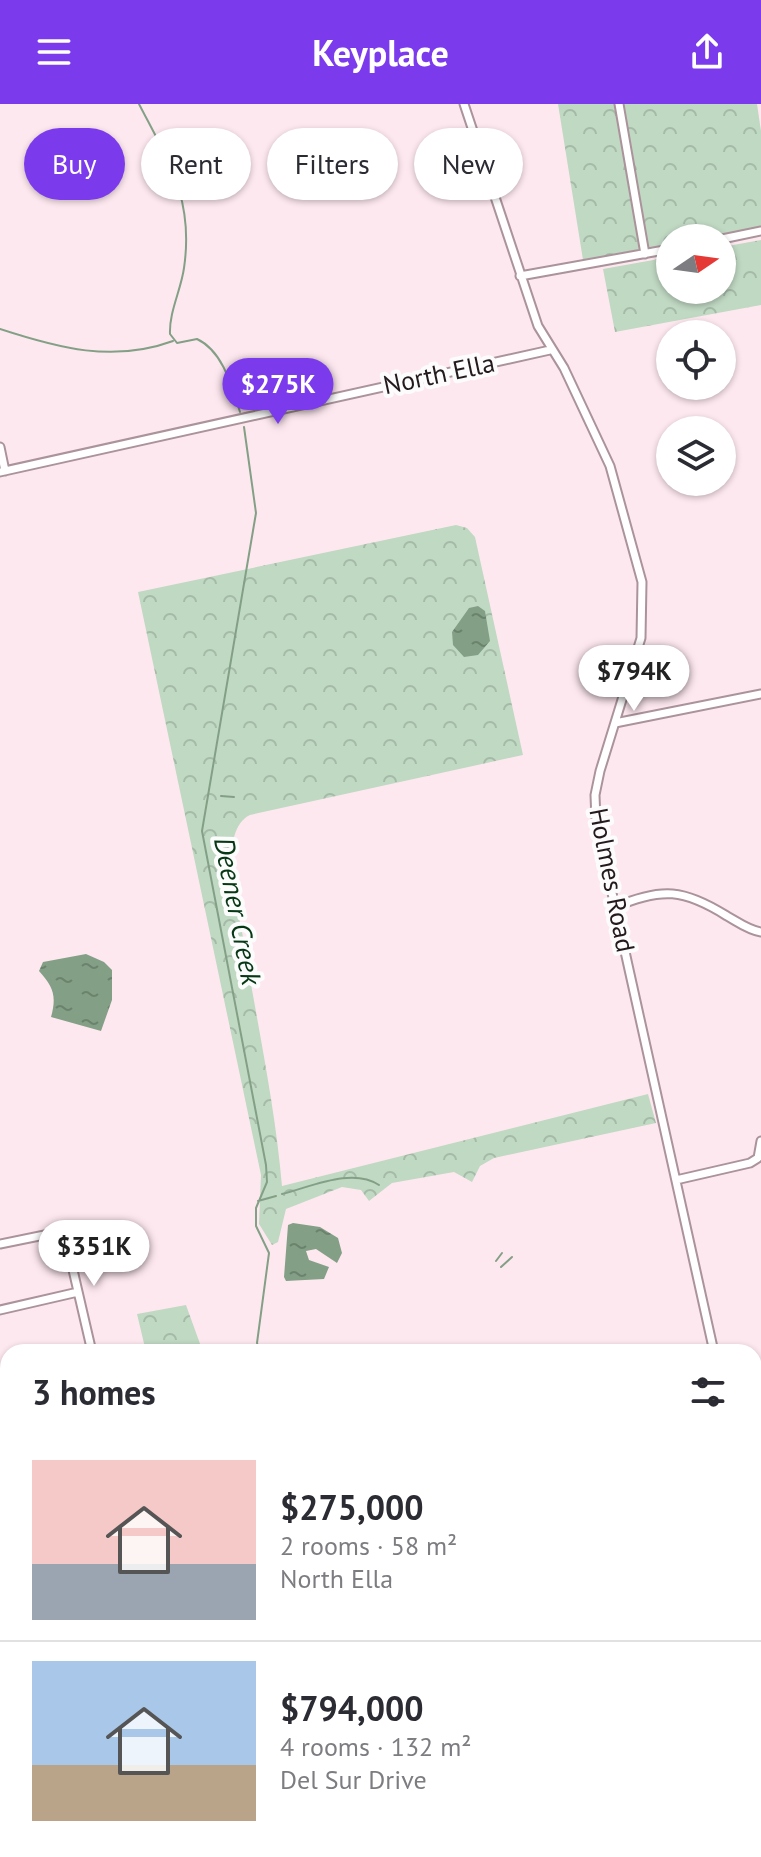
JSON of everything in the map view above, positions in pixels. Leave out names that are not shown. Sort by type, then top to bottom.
[{"type":"street","name":"Holmes Road","points":[[464,104],[520,276],[550,350],[564,368],[610,466],[642,582],[641,638],[595,795],[596,821],[712,1344]]},
{"type":"street","points":[[619,104],[645,254]]},
{"type":"street","points":[[736,236],[761,231]]},
{"type":"street","points":[[520,276],[656,252]]},
{"type":"street","name":"North Ella","points":[[2,472],[550,350]]},
{"type":"street","points":[[0,447],[2,472]]},
{"type":"street","points":[[615,723],[761,694]]},
{"type":"street","points":[[615,907],[651,894],[675,892],[707,903],[751,930],[761,932]]},
{"type":"street","points":[[676,1180],[750,1163],[758,1158],[761,1141]]},
{"type":"street","points":[[0,1244],[64,1231],[90,1344]]},
{"type":"street","points":[[0,1310],[78,1292]]},
{"type":"green space","points":[[558,104],[616,104],[641,249],[583,260]]},
{"type":"green space","points":[[622,104],[757,104],[761,131],[761,228],[736,233],[736,224],[656,224],[656,247],[647,249]]},
{"type":"green space","points":[[761,240],[761,305],[680,320],[656,320],[656,324],[615,332],[603,269],[656,260],[656,304],[736,304],[736,244]]},
{"type":"green space","points":[[456,525],[467,528],[475,537],[523,755],[250,815],[240,823],[234,836],[231,857],[233,884],[271,1096],[282,1186],[648,1094],[656,1123],[494,1158],[480,1166],[472,1182],[454,1172],[392,1183],[369,1201],[361,1190],[342,1187],[286,1209],[278,1242],[272,1245],[259,1224],[261,1175],[138,592]]},
{"type":"green space","points":[[186,1305],[200,1344],[144,1344],[137,1314]]},
{"type":"water","points":[[478,606],[485,611],[490,641],[478,655],[464,657],[453,645],[452,632],[469,608]]},
{"type":"water","points":[[86,954],[104,962],[112,970],[112,1000],[101,1031],[51,1017],[54,1003],[52,992],[39,971],[43,962]]},
{"type":"water","points":[[288,1225],[320,1227],[338,1238],[342,1253],[337,1263],[316,1249],[306,1251],[309,1260],[329,1267],[324,1279],[286,1281]]},
{"type":"waterway","name":"Deener Creek","points":[[139,104],[169,163],[185,222],[184,268],[170,334],[177,343],[197,339],[214,352],[225,371],[240,412]]},
{"type":"waterway","points":[[0,329],[64,347],[107,352],[151,348],[173,341]]},
{"type":"waterway","name":"Deener Creek","points":[[244,427],[256,513],[202,831],[266,1165],[267,1182],[256,1208],[256,1226],[269,1253],[257,1344]]},
{"type":"waterway","points":[[221,796],[234,797]]},
{"type":"waterway","points":[[282,1194],[344,1178],[368,1180],[379,1185]]},
{"type":"waterway","points":[[258,1201],[276,1196]]},
{"type":"waterway","points":[[496,1261],[502,1253]]},
{"type":"waterway","points":[[501,1267],[512,1257]]}]
